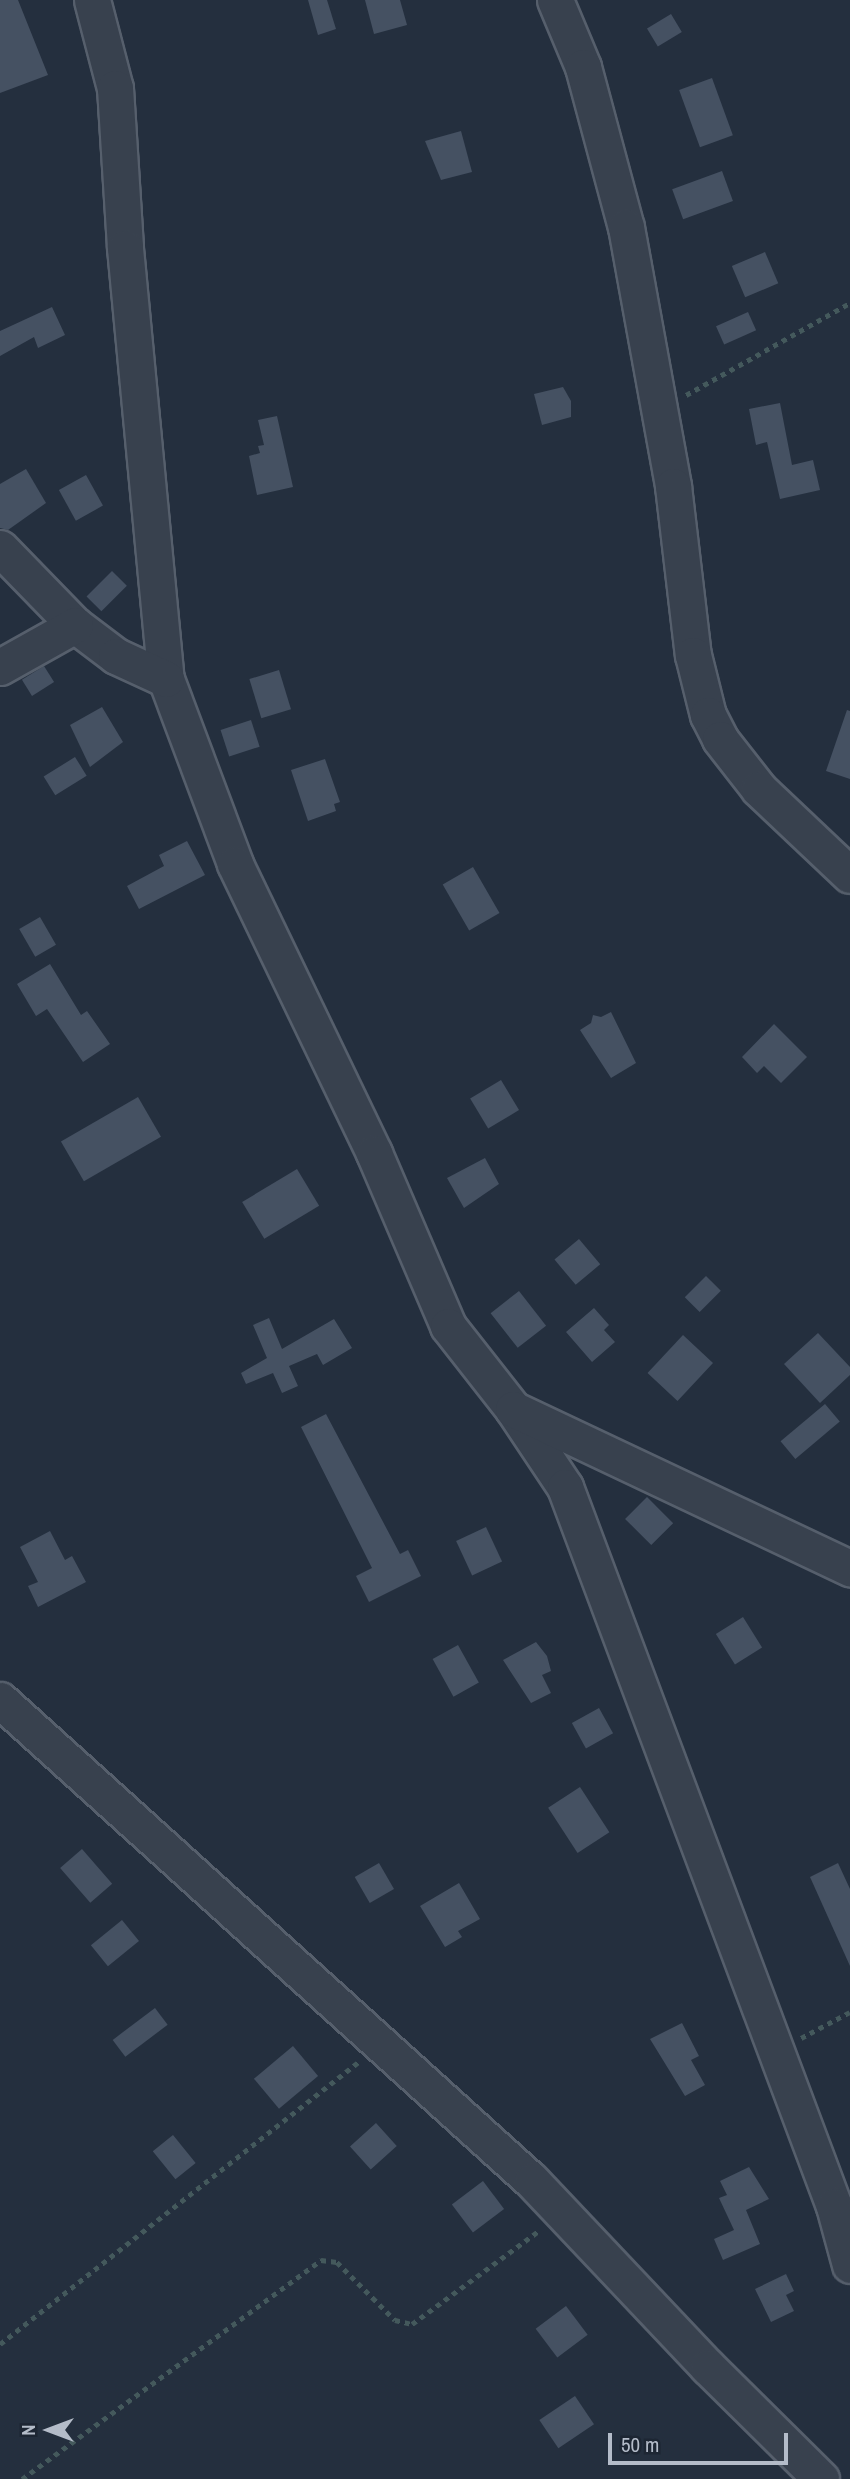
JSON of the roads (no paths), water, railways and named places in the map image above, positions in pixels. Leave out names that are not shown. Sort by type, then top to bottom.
[{"type":"street","points":[[92,0],[115,88],[125,248],[166,679],[235,864],[374,1153],[448,1326],[513,1409],[565,1487],[774,2052],[834,2206],[850,2265]]},
{"type":"street","points":[[555,0],[599,123],[626,227],[661,409],[693,655],[708,715],[720,739],[759,789],[850,875]]},
{"type":"street","points":[[0,548],[75,625],[117,656],[166,679]]},
{"type":"street","points":[[0,667],[75,625]]},
{"type":"street","points":[[513,1409],[850,1568]]},
{"type":"street","points":[[0,1700],[563,2212],[708,2367],[821,2479]]}]
